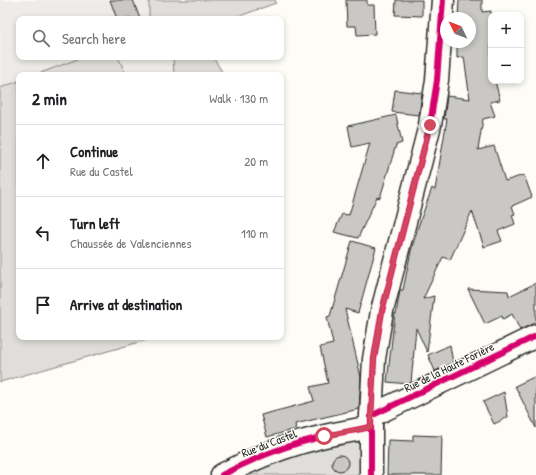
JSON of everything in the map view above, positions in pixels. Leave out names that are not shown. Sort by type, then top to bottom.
[{"type":"main road","points":[[371,475],[371,422],[374,359],[382,311],[430,125],[437,80],[444,0]]},
{"type":"main road","name":"Rue de la Haute Forière","points":[[371,422],[536,336]]},
{"type":"main road","name":"Rue du Castel","points":[[222,475],[248,462],[287,446],[371,422]]},
{"type":"shaded area","points":[[0,0],[275,0],[276,3],[239,16],[16,16],[16,60],[173,60],[174,72],[16,72],[16,340],[147,340],[0,382]]},
{"type":"shaded area","points":[[149,0],[275,0],[276,3],[239,16],[149,16]]},
{"type":"shaded area","points":[[75,60],[119,60],[125,72],[43,72]]},
{"type":"shaded area","points":[[173,60],[215,60],[222,72],[174,72]]},
{"type":"shaded area","points":[[16,82],[16,340],[147,340],[0,382],[0,88]]},
{"type":"shaded area","points":[[371,427],[371,475],[222,475]]},
{"type":"building","points":[[110,0],[133,0],[139,16],[116,16]]},
{"type":"building","points":[[346,0],[367,0],[367,5],[374,5],[375,34],[357,35],[356,26],[347,26]]},
{"type":"building","points":[[396,0],[422,0],[422,16],[395,15]]},
{"type":"building","points":[[459,0],[482,0],[482,12],[491,11],[488,12],[488,84],[496,84],[500,100],[490,102],[495,116],[483,119],[478,150],[494,146],[505,181],[524,175],[532,197],[512,206],[515,214],[512,215],[515,224],[498,231],[502,241],[484,247],[472,211],[450,260],[443,257],[423,299],[434,296],[427,352],[416,328],[411,383],[387,382],[395,313],[396,314],[400,290],[403,290],[411,251],[418,227],[432,188],[435,190],[447,119],[444,119],[447,96],[470,99],[464,57],[457,58],[457,48],[476,48],[476,12],[458,12]]},
{"type":"building","points":[[395,90],[422,93],[419,115],[392,112]]},
{"type":"building","points":[[396,115],[402,143],[396,145],[380,198],[377,197],[358,238],[334,232],[342,214],[349,215],[370,143],[352,147],[348,126]]},
{"type":"building","points":[[352,241],[376,248],[358,313],[345,309],[361,377],[359,409],[295,424],[296,429],[267,437],[261,415],[314,401],[310,387],[328,383],[320,347],[333,344],[327,317],[330,316]]},
{"type":"building","points":[[536,283],[536,322],[520,330],[512,314],[503,319],[502,316],[485,324],[468,289],[508,291],[509,296]]},
{"type":"building","points":[[450,345],[453,363],[435,371],[428,355]]},
{"type":"building","points":[[536,376],[536,428],[515,386]]},
{"type":"building","points":[[504,392],[508,417],[494,424],[483,402]]},
{"type":"building","points":[[413,435],[442,436],[441,475],[387,475],[388,440],[413,441]]},
{"type":"building","points":[[340,455],[347,460],[348,463],[343,470],[340,471],[333,466],[332,463],[337,456]]},
{"type":"cycle path","points":[[371,475],[371,416],[374,359],[382,311],[430,125],[437,80],[443,0]]},
{"type":"cycle path","points":[[371,416],[536,336]]},
{"type":"cycle path","points":[[222,475],[257,458],[292,445],[324,436],[371,427]]},
{"type":"route","points":[[324,436],[371,427],[374,359],[382,311],[430,125]]}]
